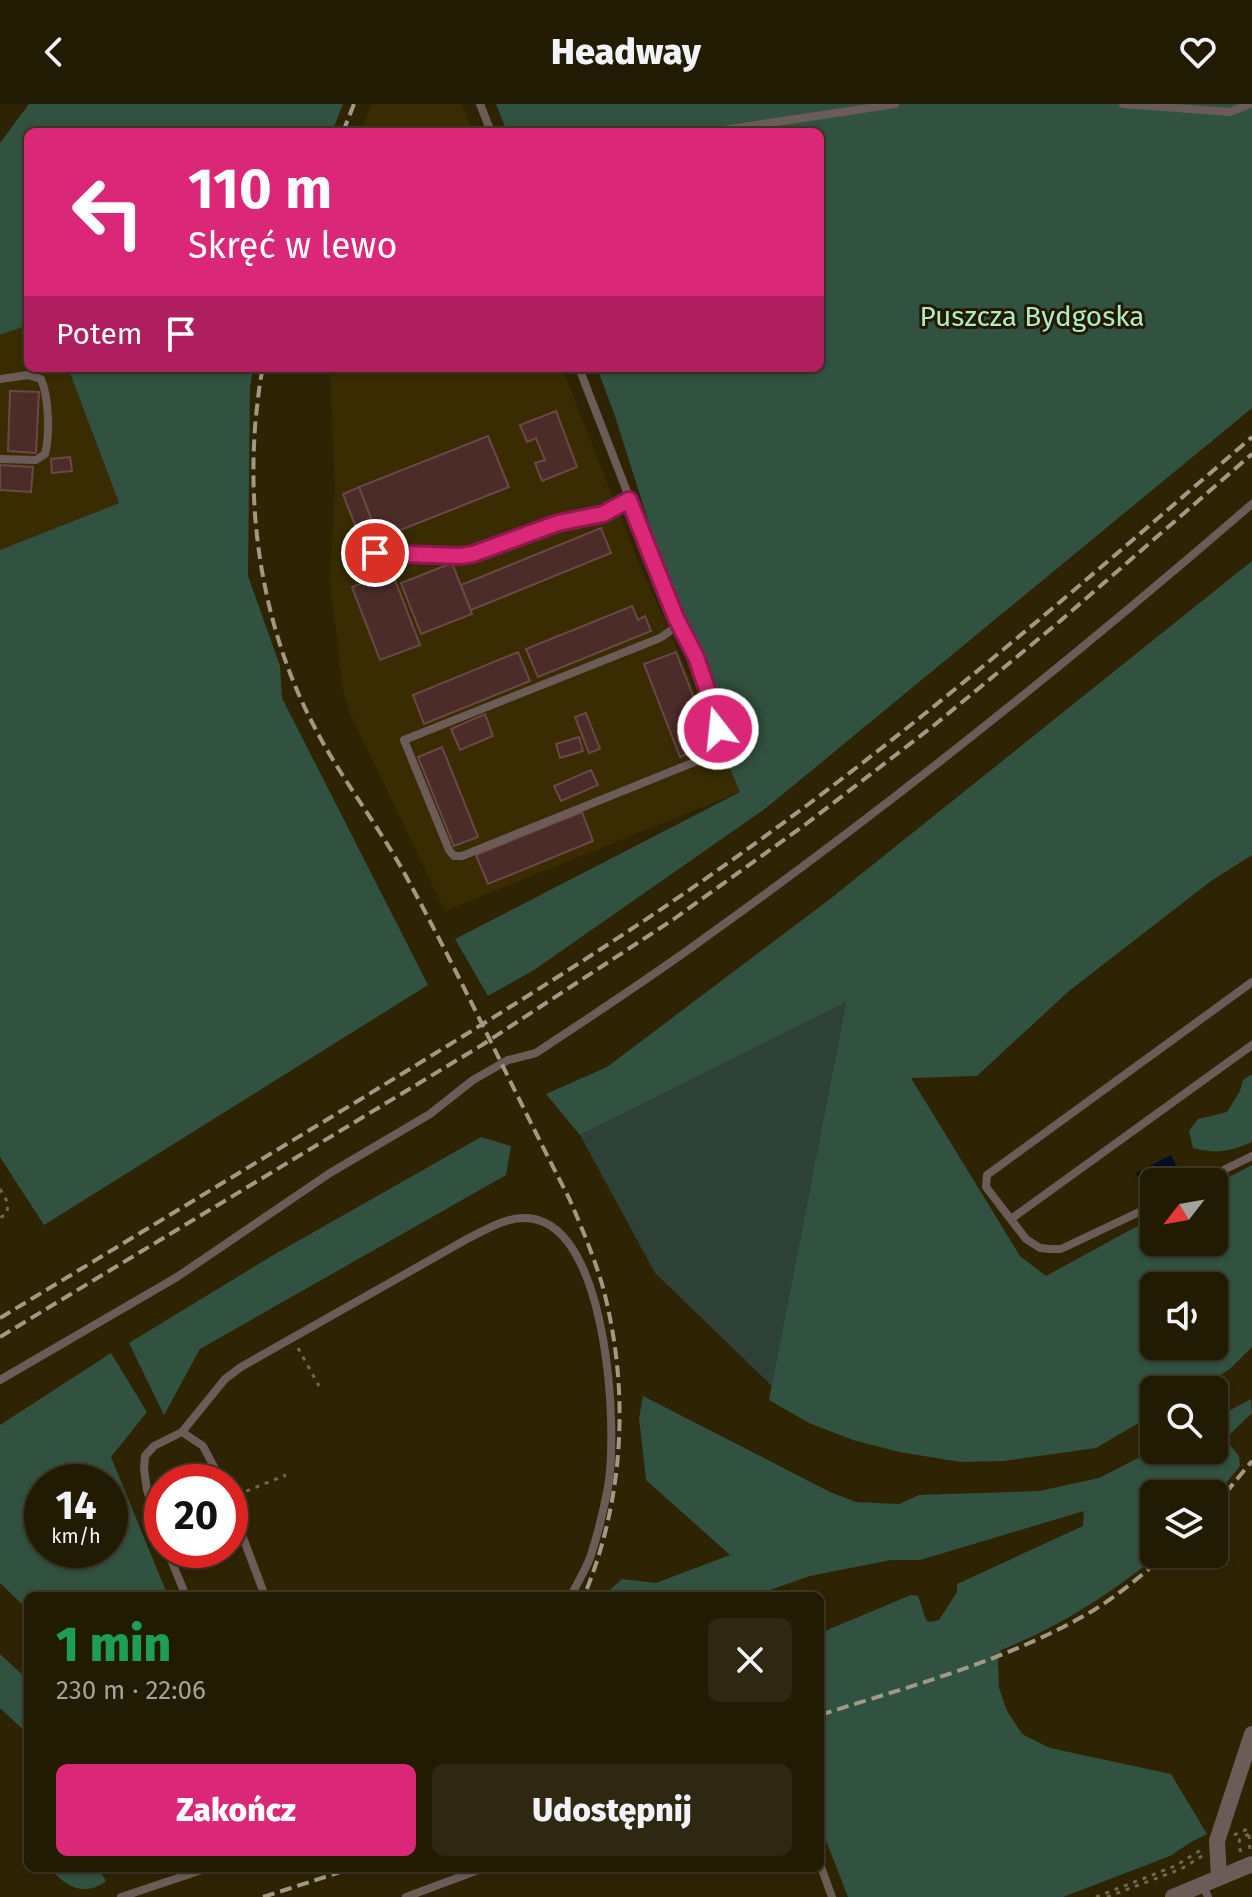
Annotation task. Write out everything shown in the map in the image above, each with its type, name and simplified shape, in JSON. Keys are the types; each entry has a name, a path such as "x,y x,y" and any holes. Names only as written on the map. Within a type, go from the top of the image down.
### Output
{"street":[{"path":"1219,1878 1217,1846 1252,1734"},
{"path":"1173,1897 1205,1891 1219,1878 1250,1863"}],"lane":[{"path":"480,104 489,128"},
{"path":"736,128 895,104"},
{"path":"1123,104 1230,112 1250,104"},
{"path":"581,372 676,618 696,657 714,710 718,729 716,744 697,761 462,856 454,856 404,740 660,638 673,629 676,618"},
{"path":"0,379 28,375 41,379 46,392 47,445 45,454 36,460 0,459"},
{"path":"375,553 473,554 558,523 603,514 629,500"},
{"path":"0,1380 177,1277 330,1173 430,1114 473,1080 508,1060 536,1053 705,939 979,730 1252,504"},
{"path":"1140,1212 1061,1249 1040,1248 1026,1239 986,1187 987,1175 1252,982"},
{"path":"1011,1219 1252,1045"},
{"path":"1228,1168 1252,1156"},
{"path":"144,1464 145,1456 154,1446 182,1432 225,1379 241,1367 501,1222 528,1218 543,1221 560,1233 574,1250 586,1276 603,1335 612,1410 608,1487 590,1558 573,1592"},
{"path":"182,1432 203,1446 212,1464"},
{"path":"248,1549 264,1592"},
{"path":"174,1568 184,1592"},
{"path":"121,1897 196,1872"},
{"path":"406,1897 473,1872"},
{"path":"823,1872 832,1897"}],"path":[{"path":"0,1189 8,1203 7,1213 0,1218"},
{"path":"292,1338 319,1386"},
{"path":"248,1492 286,1475"},
{"path":"1107,1897 1181,1869 1250,1830"},
{"path":"1096,1897 1175,1866 1197,1852 1240,1839 1250,1830"},
{"path":"1250,1830 1250,1863"},
{"path":"1240,1839 1239,1847 1250,1863"}],"shaded area":[{"path":"371,104 462,104 471,128 362,128"},
{"path":"24,326 24,372 70,372 119,503 0,550 0,335"},
{"path":"330,372 564,372 636,556 740,792 445,911 348,709 343,690 330,582 335,489"}],"green space":[{"path":"29,104 343,104 334,128 24,128 24,326 0,335 0,143"},
{"name":"Puszcza Bydgoska","path":"496,104 1252,104 1252,408 766,808 534,970 488,996 455,939 740,792 719,744 599,372 824,372 824,128 505,128"},
{"path":"70,372 252,372 248,576 280,666 282,698 428,985 44,1225 0,1157 0,550 119,503"},
{"path":"1252,561 1252,855 1211,881 1069,991 977,1076 911,1078 1020,1256 1046,1276 1140,1225 1140,1256 1228,1256 1228,1178 1252,1165 1252,1347 1230,1369 1218,1376 1140,1376 1140,1422 1096,1448 1003,1461 961,1462 899,1452 853,1440 809,1423 769,1400 846,1002 580,1135 546,1094 607,1067 830,899"},
{"path":"846,1001 772,1386 655,1273 580,1135"},
{"path":"1252,1074 1252,1142 1223,1151 1193,1148 1189,1131 1198,1119 1227,1112 1243,1080"},
{"path":"481,1137 511,1146 506,1175 200,1349 164,1415 129,1343 275,1254"},
{"path":"111,1353 147,1412 111,1457 114,1464 24,1464 24,1568 128,1568 128,1498 144,1537 144,1568 157,1568 166,1592 24,1592 24,1606 0,1583 0,1425"},
{"path":"643,1396 830,1492 856,1502 899,1504 919,1495 1039,1491 1099,1478 1140,1457 1140,1464 1228,1464 1228,1443 1239,1456 1240,1466 1228,1481 1140,1480 1141,1568 1084,1608 1001,1650 998,1661 999,1688 1007,1711 1022,1734 1050,1748 1171,1774 1207,1834 1170,1856 1063,1897 848,1897 824,1835 824,1631 911,1595 918,1596 926,1620 939,1620 957,1592 957,1584 1083,1526 1084,1511 920,1560 891,1560 810,1576 764,1592 607,1592 622,1579 656,1583 730,1555 646,1480 639,1418"},
{"path":"1251,1399 1252,1413 1228,1436 1228,1411"},
{"path":"0,1654 24,1676 24,1730 0,1708"},
{"path":"54,1872 100,1872 106,1881 84,1889 63,1881"}],"water":[{"path":"1171,1155 1178,1168 1146,1168"}],"building":[{"path":"10,391 39,392 36,453 8,451"},
{"path":"556,411 577,467 542,481 535,463 545,460 536,438 527,442 520,425"},
{"path":"488,436 509,487 383,537 380,530 376,532 359,487"},
{"path":"70,457 72,471 52,473 51,459"},
{"path":"0,465 33,467 31,492 0,490"},
{"path":"359,487 376,532 360,538 343,494"},
{"path":"601,528 611,553 471,610 461,585"},
{"path":"452,563 472,614 421,634 401,583"},
{"path":"392,572 420,645 380,660 352,587"},
{"path":"632,606 638,620 645,616 651,631 538,677 526,649"},
{"path":"518,652 530,681 424,724 413,695"},
{"path":"676,652 712,744 680,757 644,664"},
{"path":"586,713 600,749 589,753 575,717"},
{"path":"485,714 493,736 460,750 451,729"},
{"path":"579,737 583,751 560,758 556,744"},
{"path":"442,747 478,837 454,846 418,757"},
{"path":"591,770 598,785 561,801 554,786"},
{"path":"582,812 593,841 488,884 476,855"}],"railway":[{"path":"345,128 354,104"},
{"path":"262,372 254,456 257,537 263,576 283,654 315,728 396,859 449,957 569,1198 602,1284 617,1362 619,1442 608,1520 586,1592"},
{"path":"0,1318 499,1014 640,924 732,860 932,708 1252,437"},
{"path":"0,1337 482,1045 674,919 806,824 932,727 1059,622 1252,454"},
{"path":"1228,1490 1252,1461"},
{"path":"824,1714 960,1670 1029,1643 1104,1604 1150,1568"},
{"path":"263,1897 341,1872"}],"route":[{"path":"375,553 473,554 558,523 603,514 629,500 676,618 696,657 718,729"}]}
